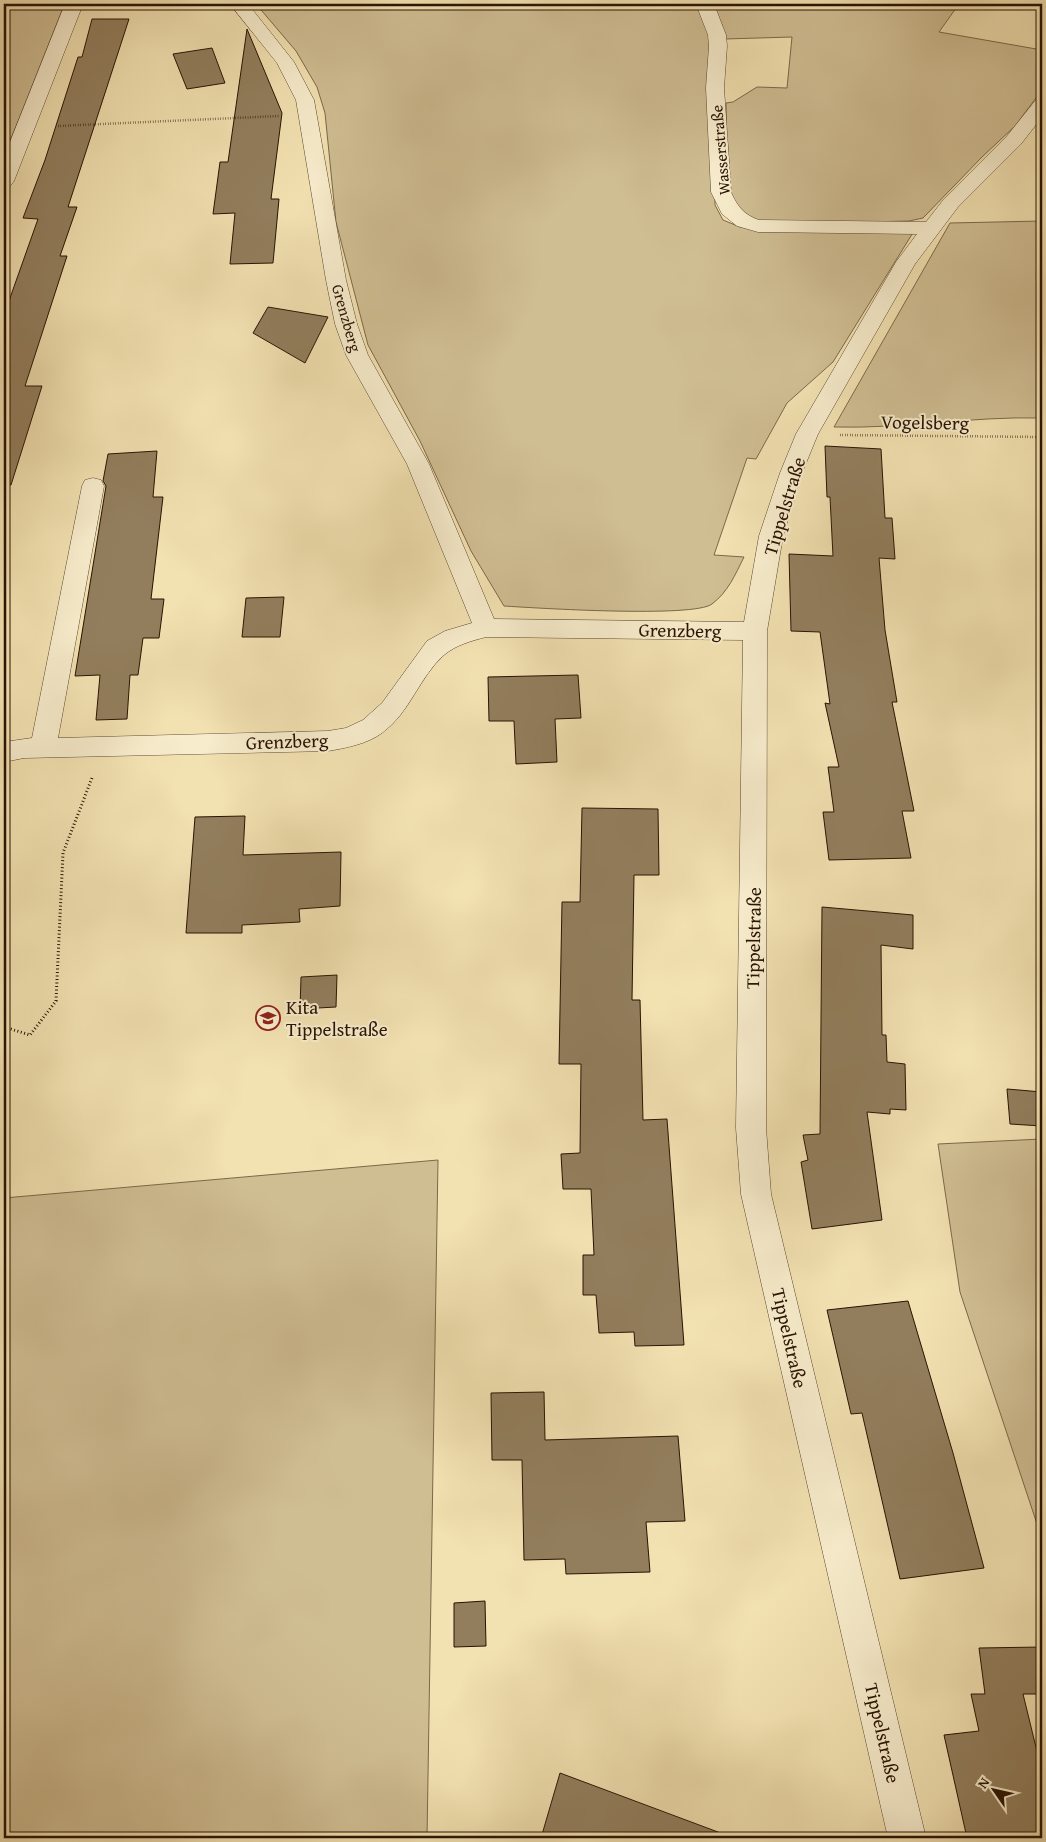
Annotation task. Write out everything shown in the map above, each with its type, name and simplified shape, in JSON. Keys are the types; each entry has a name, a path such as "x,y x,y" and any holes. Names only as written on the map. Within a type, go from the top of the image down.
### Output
{"street":[{"path":"4,181 74,4"},
{"name":"Grenzberg","path":"239,4 285,62 300,87 308,114 336,280 357,355 418,464 486,628"},
{"name":"Wasserstraße","path":"705,4 717,35 715,88 721,192 729,210 744,222 758,226 931,228"},
{"name":"Tippelstraße","path":"907,1838 756,1194 751,1128 755,631 771,536 791,473 807,434 906,262 931,228 974,178 1014,140 1042,105"},
{"path":"43,748 93,486"},
{"name":"Grenzberg","path":"4,752 24,748 97,748 328,741 352,738 373,728 386,716 436,648 465,633 486,628 755,631"}],"path":[{"path":"25,127 217,120 308,114"},
{"name":"Vogelsberg","path":"807,434 1042,437"},
{"path":"4,1027 30,1035 56,1001 63,853 92,781 97,748"}],"shaded area":[{"path":"4,4 66,4 4,156"},
{"path":"256,4 702,4 712,26 715,205 723,220 740,227 914,231 833,362 787,403 756,459 747,458 714,555 744,557 727,589 712,604 699,608 646,611 504,606 471,551 420,441 368,345 336,222 325,113 317,87 296,51"},
{"path":"712,4 959,4 939,32 1042,50 1042,90 1015,126 923,218 909,221 771,224 754,221 739,213 731,192 727,160 726,103 733,102 757,87 787,88 792,37 725,39 722,25"},
{"path":"1042,221 1042,418 834,427 950,223"},
{"path":"1042,1139 1042,1539 960,1292 938,1144"},
{"path":"438,1160 427,1838 4,1838 4,1198"}],"building":[{"path":"92,19 129,19 68,207 77,207 60,256 67,256 25,386 42,386 11,485 4,484 4,315 38,219 23,218 45,160 78,57 82,57"},
{"path":"247,29 282,113 271,199 279,199 273,263 230,264 235,213 213,214 220,162 228,162"},
{"path":"212,48 225,83 187,89 173,54"},
{"path":"268,307 328,317 305,363 253,333"},
{"path":"825,446 881,449 885,518 892,518 895,559 879,558 885,630 897,702 892,702 914,811 902,811 911,858 829,860 823,812 834,812 828,767 839,767 825,703 830,704 820,632 791,631 789,554 833,556 830,497 827,497"},
{"path":"157,451 153,497 163,497 151,599 164,599 159,638 143,638 138,675 130,675 127,719 96,720 100,675 75,676 106,486 103,481 108,454"},
{"path":"284,597 280,637 242,637 246,598"},
{"path":"578,675 581,718 555,719 557,762 516,764 514,721 489,721 488,677"},
{"path":"582,808 658,809 659,875 634,875 632,1000 640,1000 643,1120 667,1119 684,1345 635,1346 634,1332 599,1333 596,1295 583,1295 583,1255 594,1255 591,1189 563,1189 561,1154 580,1153 581,1064 559,1064 562,902 580,902"},
{"path":"245,816 243,855 341,852 340,906 299,909 300,922 242,925 242,933 186,933 195,817"},
{"path":"822,907 913,915 913,949 881,945 882,1035 886,1035 887,1062 905,1064 906,1110 890,1109 890,1114 867,1112 882,1220 812,1229 801,1162 808,1160 803,1135 820,1134"},
{"path":"337,975 336,1007 300,1009 301,977"},
{"path":"1007,1089 1042,1092 1042,1126 1010,1124"},
{"path":"908,1301 953,1453 984,1568 900,1579 862,1413 851,1414 827,1310"},
{"path":"544,1392 545,1440 678,1436 685,1521 646,1522 650,1572 566,1574 565,1559 524,1560 522,1460 492,1460 491,1393"},
{"path":"485,1601 486,1646 454,1647 454,1603"},
{"path":"1042,1647 1042,1694 1023,1694 1042,1772 1042,1838 967,1838 944,1735 979,1731 971,1694 985,1694 979,1648"},
{"path":"560,1773 726,1835 725,1838 541,1838"}],"place":[{"name":"Kita Tippelstraße","path":"268,1018"}]}
